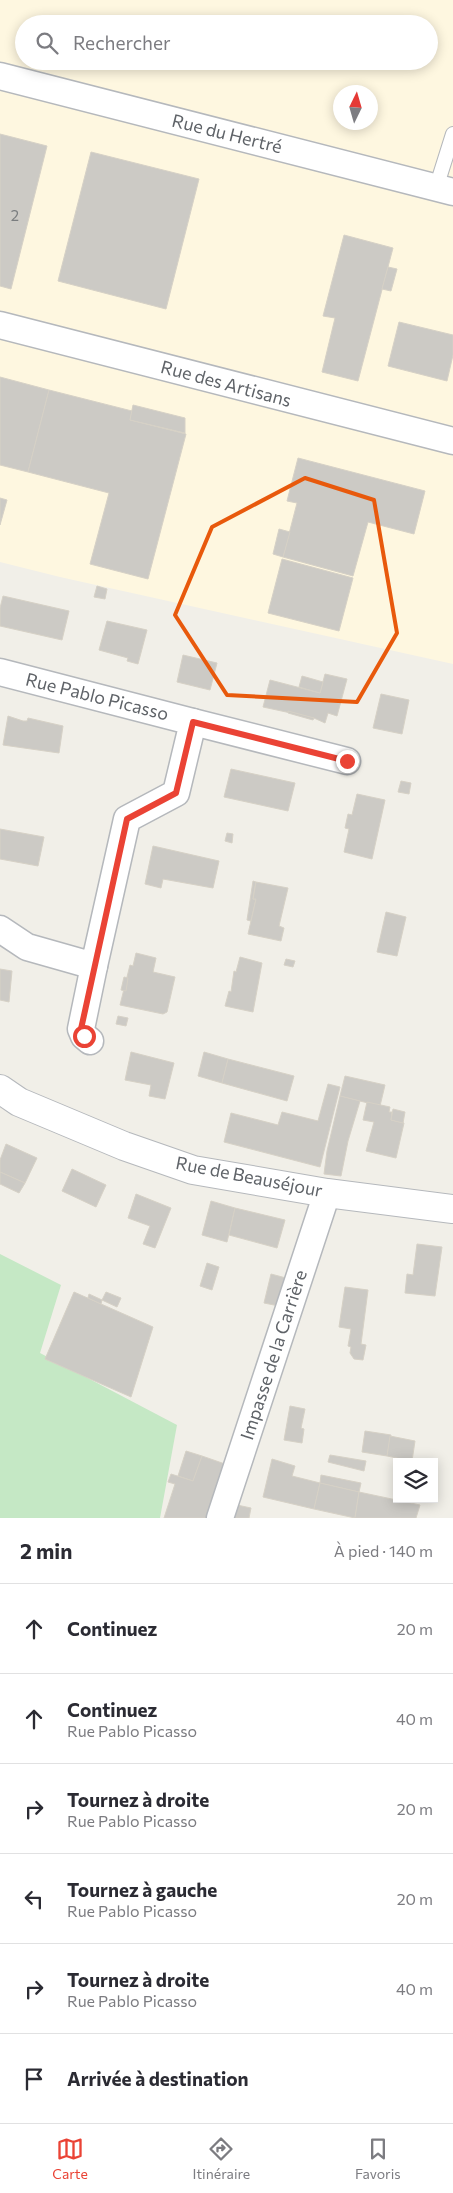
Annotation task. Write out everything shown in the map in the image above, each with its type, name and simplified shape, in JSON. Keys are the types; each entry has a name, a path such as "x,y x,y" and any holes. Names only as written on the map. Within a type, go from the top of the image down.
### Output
{"street":[{"name":"Rue du Hertré","path":"0,76 444,190"},
{"name":"Rue des Artisans","path":"0,325 453,441"},
{"name":"Rue Pablo Picasso","path":"0,672 347,761"},
{"name":"Rue Pablo Picasso","path":"90,1041 84,1036 81,1029 127,819 176,793 193,722"},
{"path":"0,930 27,947 94,966"},
{"name":"Rue de Beauséjour","path":"0,1089 19,1102 124,1146 193,1170 327,1193 453,1209"},
{"name":"Impasse de la Carrière","path":"220,1518 327,1193"}],"lane":[{"path":"444,190 453,134"}],"highlighted area":[{"path":"305,478 374,500 397,633 357,702 227,695 175,615 212,527"}],"shaded area":[{"path":"0,0 453,0 453,664 0,562"}],"green space":[{"path":"0,1254 61,1285 40,1353 177,1425 160,1518 0,1518"}],"building":[{"path":"0,134 47,146 11,289 0,286"},
{"path":"91,152 199,179 166,309 58,281"},
{"path":"344,235 393,248 358,381 322,372 335,318 323,316"},
{"path":"388,267 397,269 391,291 382,289"},
{"path":"399,322 453,335 453,355 447,381 388,366"},
{"path":"0,377 49,390 28,472 0,465"},
{"path":"49,390 132,411 130,420 186,434 148,579 90,564 109,493 28,472"},
{"path":"133,405 185,418 185,433 130,420"},
{"path":"298,458 425,491 414,534 368,522 353,576 283,557 297,503 287,501"},
{"path":"0,498 7,500 0,525"},
{"path":"279,529 290,532 283,557 273,554"},
{"path":"282,559 353,578 339,631 268,613"},
{"path":"97,586 107,589 105,599 94,597"},
{"path":"3,596 69,611 62,640 0,626 0,608"},
{"path":"107,621 147,630 138,664 127,661 128,658 99,650"},
{"path":"183,655 217,663 210,690 177,682"},
{"path":"325,674 347,679 337,716 328,713 325,723 314,718 263,707 270,680 320,693"},
{"path":"302,676 323,682 320,693 299,687"},
{"path":"381,694 409,700 402,734 373,728"},
{"path":"288,711 314,718 313,720 288,713"},
{"path":"8,716 23,721 27,721 28,718 63,726 59,753 3,745"},
{"path":"231,769 295,783 288,811 224,797"},
{"path":"401,781 411,783 409,794 398,792"},
{"path":"357,794 385,800 372,859 344,852 349,829 345,828 348,814 352,815"},
{"path":"0,829 44,837 38,866 0,859"},
{"path":"227,833 233,834 232,843 225,841"},
{"path":"153,846 219,861 213,888 163,879 161,888 145,884"},
{"path":"253,881 256,882 253,899 256,899 251,921 247,920"},
{"path":"256,882 288,888 279,926 284,928 281,941 248,934 256,899 253,899"},
{"path":"386,912 406,917 397,956 377,952"},
{"path":"136,953 156,958 153,972 175,977 167,1012 163,1014 120,1005 130,965 133,966"},
{"path":"240,957 262,963 253,1012 225,1006 229,991 231,992 234,971 236,972"},
{"path":"286,959 295,961 293,967 284,965"},
{"path":"0,969 12,971 9,1002 0,1000"},
{"path":"124,977 128,978 126,991 121,990"},
{"path":"118,1016 128,1018 126,1026 116,1024"},
{"path":"131,1052 174,1063 165,1099 149,1096 151,1085 125,1080"},
{"path":"204,1052 228,1059 222,1083 198,1076"},
{"path":"228,1059 294,1076 287,1101 222,1083"},
{"path":"345,1076 385,1085 380,1106 340,1096"},
{"path":"328,1084 340,1087 320,1167 224,1142 231,1113 278,1125 282,1112 318,1121"},
{"path":"340,1096 360,1101 348,1141 341,1176 324,1174 327,1151"},
{"path":"367,1102 390,1107 389,1112 392,1112 391,1120 404,1123 396,1158 366,1151 374,1122 363,1120"},
{"path":"393,1109 405,1112 403,1123 391,1120"},
{"path":"6,1144 37,1158 25,1183 0,1172 0,1160"},
{"path":"72,1169 106,1185 96,1207 62,1191"},
{"path":"0,1172 25,1183 19,1193 0,1184"},
{"path":"136,1194 171,1208 155,1248 143,1244 150,1226 128,1218"},
{"path":"211,1201 235,1208 227,1242 202,1235"},
{"path":"235,1208 285,1220 277,1248 229,1235"},
{"path":"417,1244 442,1247 435,1296 405,1293 407,1274 413,1275"},
{"path":"207,1263 219,1267 212,1290 200,1286"},
{"path":"271,1274 286,1278 279,1306 264,1303"},
{"path":"345,1287 368,1290 361,1344 366,1345 363,1360 354,1359 350,1353 351,1347 348,1346 351,1329 339,1327"},
{"path":"74,1292 153,1327 131,1397 45,1359"},
{"path":"106,1292 121,1298 117,1307 102,1300"},
{"path":"89,1294 102,1300 101,1304 88,1298"},
{"path":"290,1406 305,1409 301,1428 304,1429 302,1443 284,1440"},
{"path":"365,1431 391,1435 387,1456 362,1452"},
{"path":"390,1436 415,1441 412,1458 387,1456"},
{"path":"186,1451 202,1456 193,1481 178,1476"},
{"path":"330,1455 366,1461 364,1471 328,1462"},
{"path":"202,1456 225,1464 207,1518 164,1518 175,1484 168,1482 171,1474 193,1481"},
{"path":"272,1459 295,1466 292,1476 320,1483 314,1509 263,1497"},
{"path":"321,1475 361,1483 359,1492 320,1483"},
{"path":"320,1483 359,1492 355,1518 314,1509"},
{"path":"359,1492 393,1499 393,1503 420,1505 416,1518 355,1518"},
{"path":"237,1505 251,1508 249,1518 233,1518"}],"route":[{"path":"84,1036 81,1029 127,819 176,793 193,722 347,761"}]}
